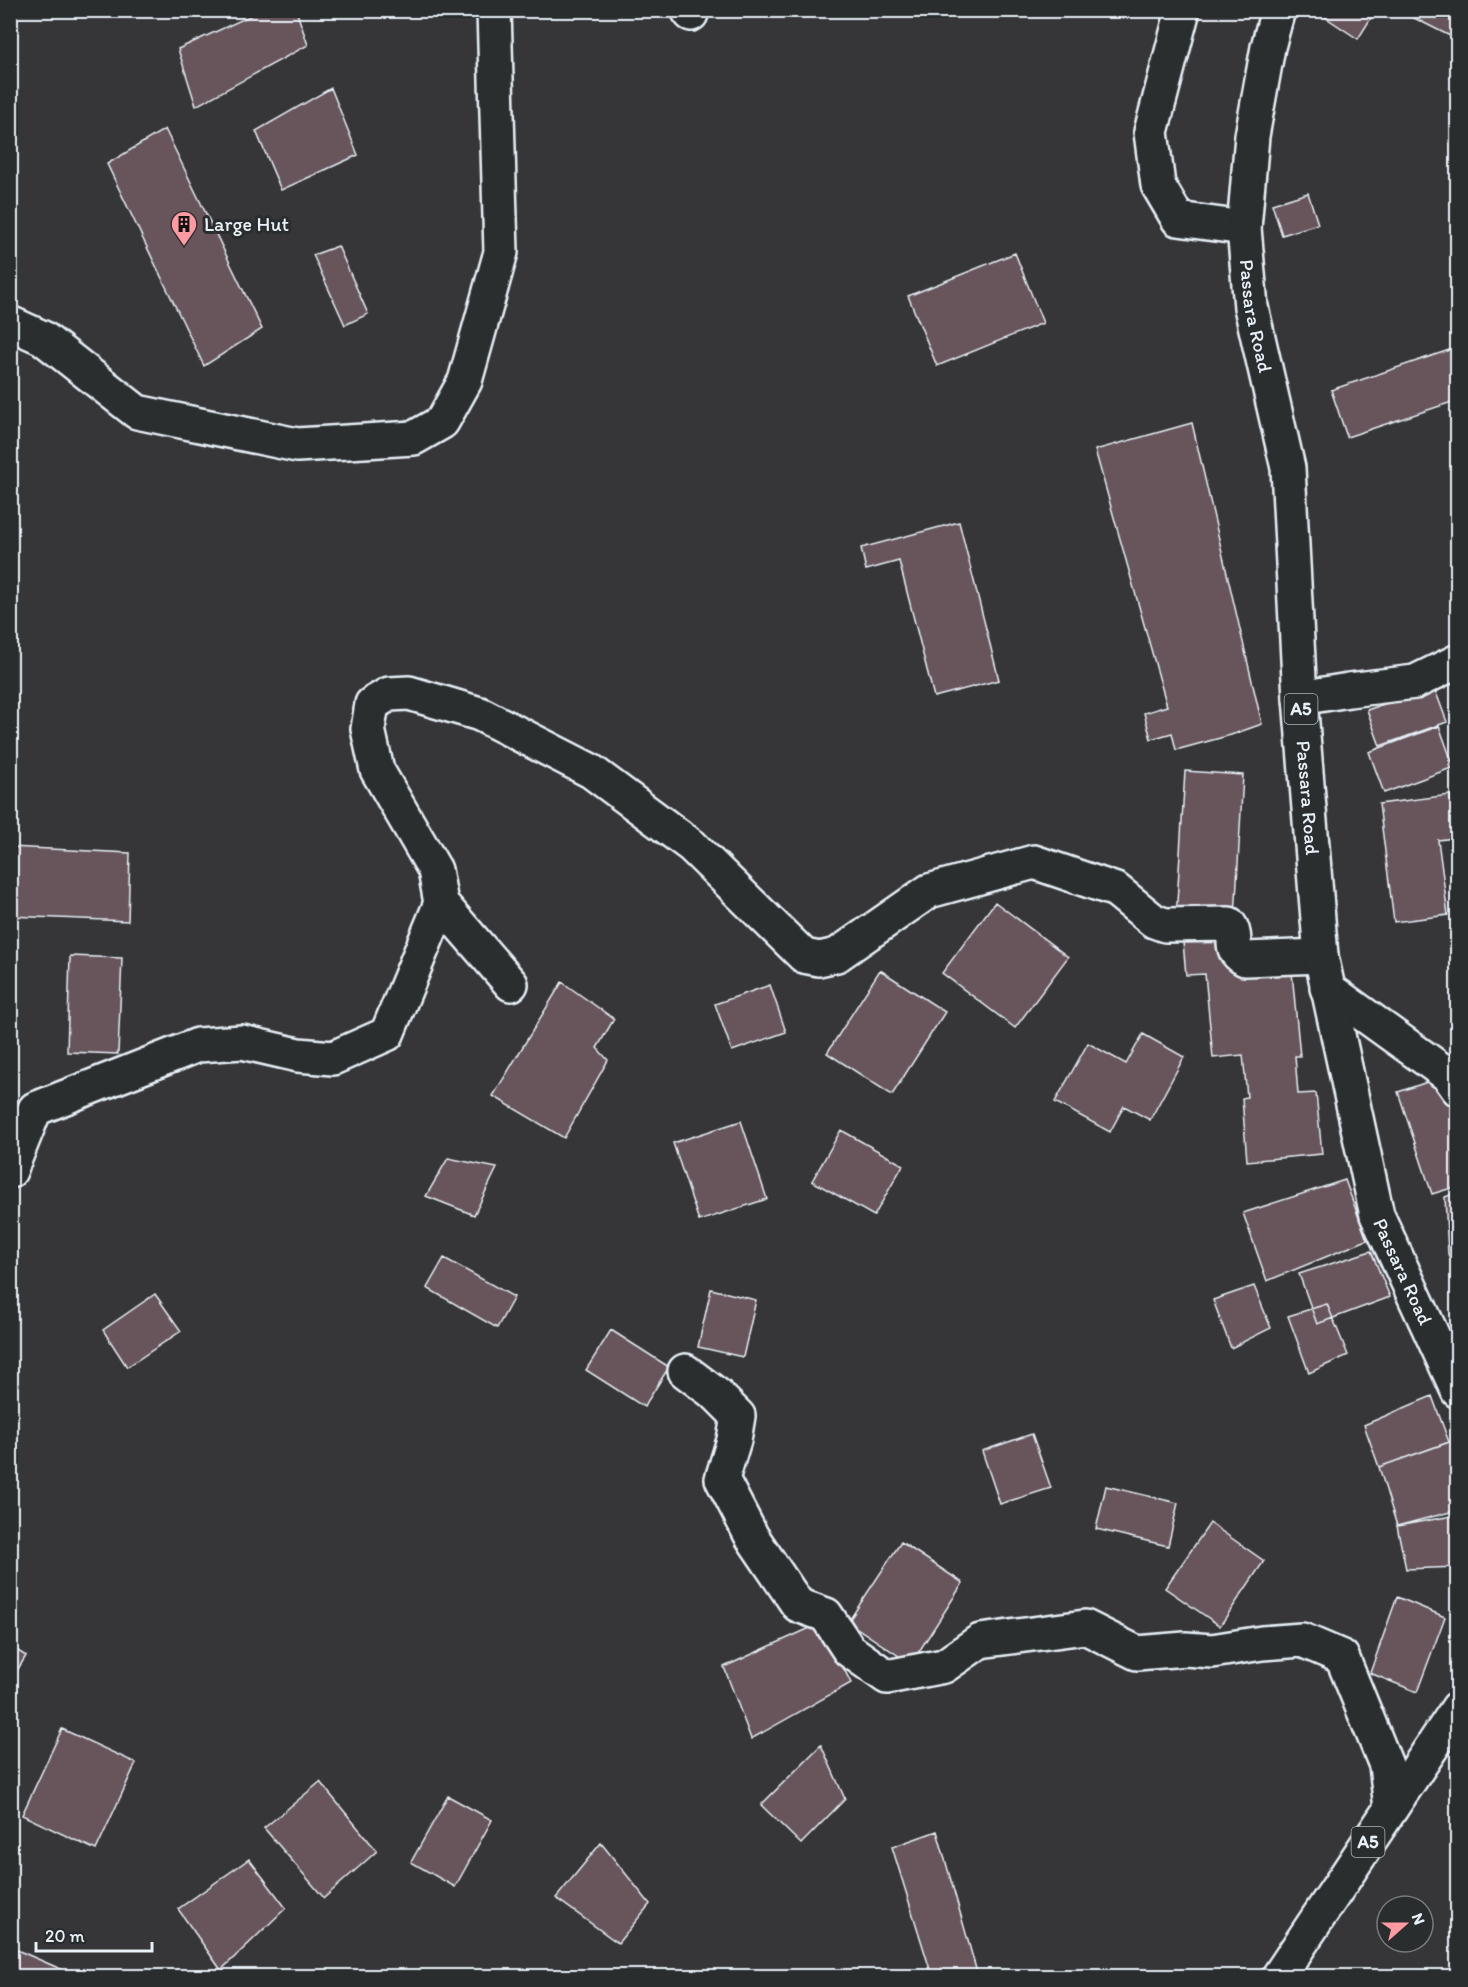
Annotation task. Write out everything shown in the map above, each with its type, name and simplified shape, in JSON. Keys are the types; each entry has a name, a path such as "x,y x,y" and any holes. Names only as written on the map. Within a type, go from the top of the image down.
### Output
{"main road":[{"path":"10,323 43,338 137,411 297,445 414,438 442,422 465,381 501,252 494,10"},
{"path":"1183,10 1151,132 1158,185 1178,219 1244,228"},
{"name":"Passara Road","path":"1278,10 1268,47 1251,136 1244,228 1251,307 1288,468 1300,698 1321,956 1377,1215 1458,1391"},
{"path":"1300,698 1415,682 1458,661"},
{"path":"511,984 441,903 435,870 377,770 368,729 369,721 372,704 389,694 409,693 480,714 591,771 692,846 804,956 819,959 837,955 929,891 1034,862 1116,890 1154,921 1165,925 1229,924 1234,930 1233,948 1236,954 1245,959 1321,956"},
{"path":"10,1171 23,1112 198,1045 242,1042 298,1054 333,1058 387,1034 441,903"},
{"path":"1327,988 1448,1075 1458,1089"},
{"path":"685,1371 717,1395 738,1416 734,1440 722,1479 758,1546 798,1605 826,1615 849,1650 887,1677 944,1666 980,1641 1085,1627 1137,1653 1185,1649 1212,1651 1262,1642 1302,1640 1342,1657 1386,1765 1390,1808"},
{"name":"A5","path":"1279,1977 1458,1708"}],"building":[{"path":"263,10 296,10 308,45 196,106 178,49"},
{"path":"1329,10 1376,10 1358,39 1325,17"},
{"path":"1398,10 1458,10 1458,40"},
{"path":"331,88 358,155 281,190 256,131"},
{"name":"Large Hut","path":"165,129 262,329 204,366 107,164"},
{"path":"1308,193 1318,224 1282,235 1272,204"},
{"path":"338,246 368,314 345,325 313,255"},
{"path":"1015,253 1043,323 937,366 908,296"},
{"path":"1458,347 1458,400 1347,437 1331,390"},
{"path":"1192,423 1262,724 1176,750 1172,733 1151,739 1144,713 1167,706 1095,450"},
{"path":"959,522 999,680 934,697 899,561 866,570 861,548"},
{"path":"1434,687 1447,722 1380,746 1367,710"},
{"path":"1439,726 1454,767 1384,793 1369,752"},
{"path":"1185,771 1243,775 1235,917 1176,919"},
{"path":"1450,795 1455,838 1438,840 1448,915 1394,922 1379,804"},
{"path":"10,847 130,853 128,921 10,916"},
{"path":"995,902 1068,957 1015,1028 942,973"},
{"path":"1224,928 1228,967 1291,962 1300,1056 1295,1056 1298,1094 1316,1093 1322,1154 1247,1161 1242,1098 1247,1097 1243,1055 1213,1058 1205,974 1186,975 1182,931"},
{"path":"70,956 122,958 118,1054 67,1052"},
{"path":"880,970 945,1012 892,1095 827,1053"},
{"path":"562,982 614,1019 597,1048 608,1060 564,1138 493,1096"},
{"path":"770,985 786,1032 732,1051 715,1004"},
{"path":"1143,1034 1184,1057 1150,1120 1124,1106 1110,1132 1055,1102 1088,1043 1126,1064"},
{"path":"1445,1076 1458,1112 1458,1186 1432,1194 1398,1092"},
{"path":"741,1121 767,1199 699,1221 673,1143"},
{"path":"841,1130 903,1165 874,1216 812,1181"},
{"path":"448,1158 497,1168 474,1215 426,1196"},
{"path":"1345,1180 1367,1240 1267,1281 1243,1213"},
{"path":"1458,1192 1458,1276 1448,1254 1445,1197"},
{"path":"1371,1251 1390,1297 1317,1324 1299,1274"},
{"path":"444,1258 514,1297 497,1328 427,1288"},
{"path":"1254,1286 1271,1328 1231,1348 1213,1300"},
{"path":"711,1289 756,1300 743,1357 698,1347"},
{"path":"155,1294 181,1331 127,1367 103,1330"},
{"path":"1327,1304 1348,1355 1309,1373 1288,1316"},
{"path":"611,1330 669,1367 644,1407 586,1370"},
{"path":"1432,1396 1449,1442 1379,1467 1364,1425"},
{"path":"1032,1434 1051,1488 1000,1504 982,1451"},
{"path":"1458,1439 1458,1510 1397,1526 1379,1467"},
{"path":"1106,1486 1178,1503 1168,1546 1096,1529"},
{"path":"1458,1515 1458,1567 1406,1569 1397,1526"},
{"path":"1210,1523 1264,1561 1220,1626 1165,1588"},
{"path":"901,1542 963,1583 911,1664 848,1622"},
{"path":"1397,1597 1445,1617 1417,1692 1370,1673"},
{"path":"821,1623 851,1683 751,1739 724,1667"},
{"path":"10,1646 26,1656 10,1682"},
{"path":"62,1729 136,1763 96,1850 22,1815"},
{"path":"821,1745 845,1799 801,1844 761,1805"},
{"path":"320,1782 377,1851 324,1898 264,1828"},
{"path":"448,1796 492,1820 455,1887 411,1862"},
{"path":"937,1831 978,1976 932,1976 892,1847"},
{"path":"601,1843 650,1904 618,1943 556,1898"},
{"path":"249,1859 286,1908 221,1970 178,1909"},
{"path":"10,1947 77,1976 10,1976"}],"place":[{"name":"Large Hut","path":"184,247"}]}
